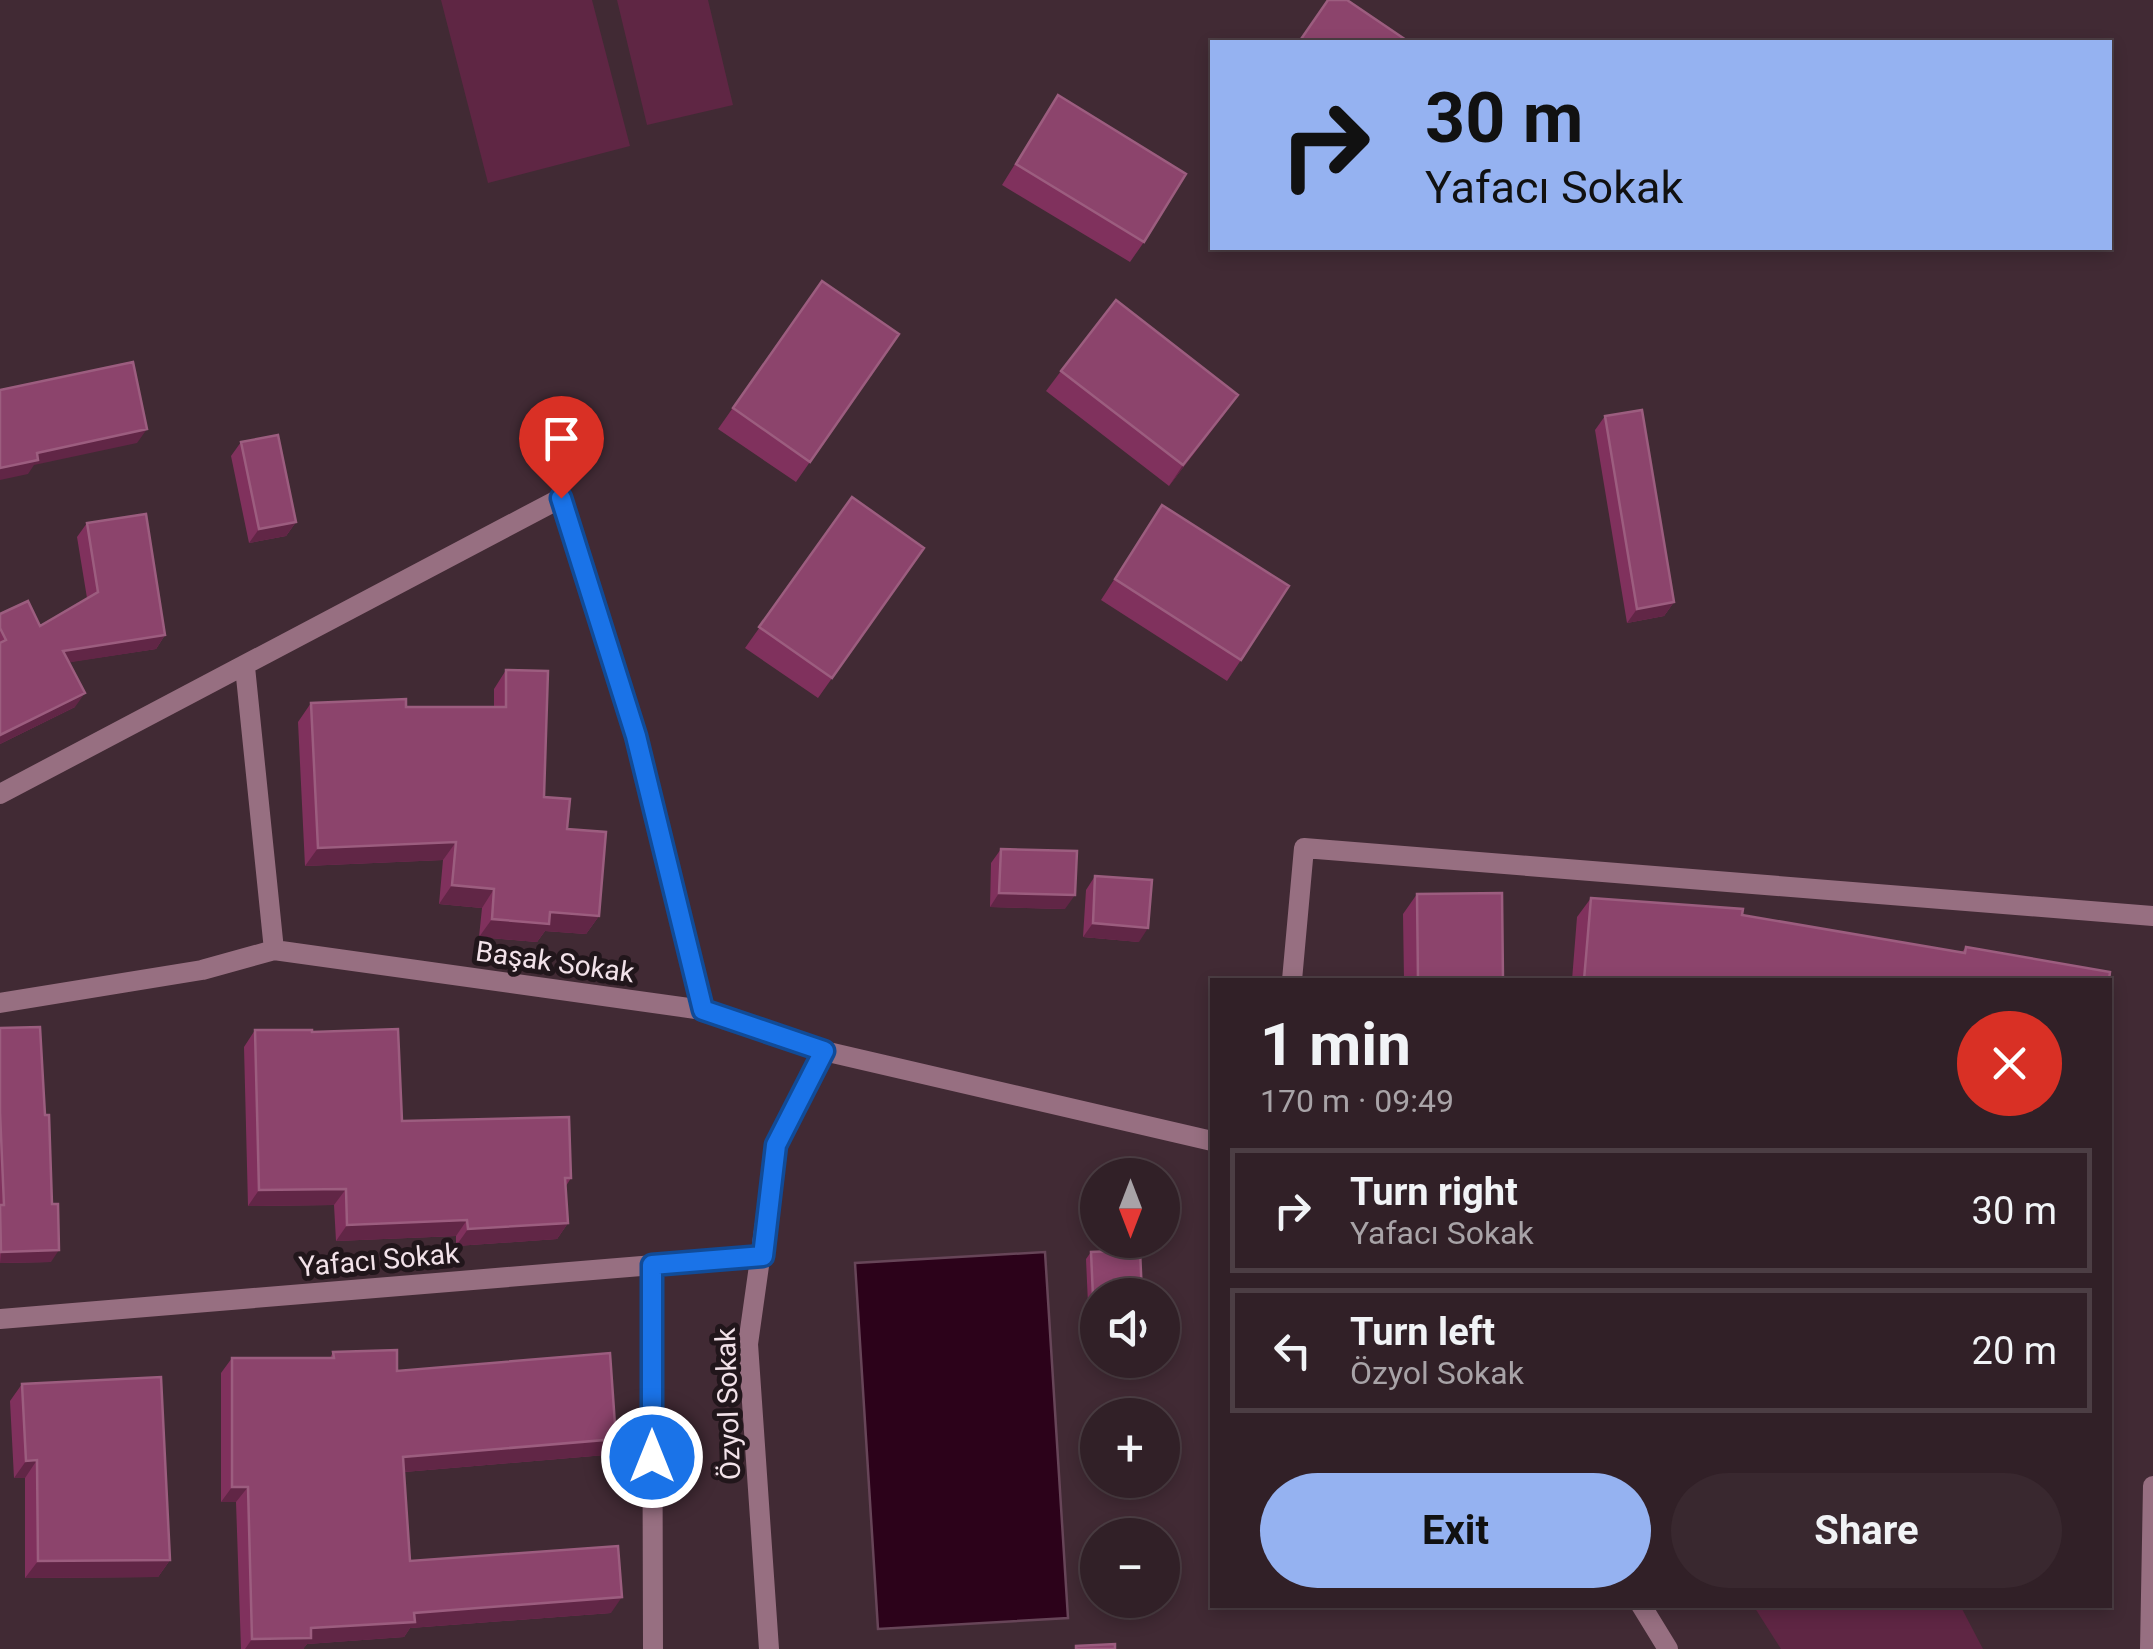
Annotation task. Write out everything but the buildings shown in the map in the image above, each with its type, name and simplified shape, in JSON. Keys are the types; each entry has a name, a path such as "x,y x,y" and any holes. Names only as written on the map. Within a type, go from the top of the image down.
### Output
{"street":[{"path":"0,794 561,498 636,736 703,1010"},
{"path":"245,667 274,950"},
{"path":"1292,978 1304,848 2153,916"},
{"name":"Başak Sokak","path":"0,1003 202,970 274,950 703,1010 824,1051 1210,1140"},
{"name":"Özyol Sokak","path":"769,1649 748,1344 776,1145 824,1051"},
{"name":"Yafacı Sokak","path":"0,1319 763,1256"},
{"path":"652,1265 653,1649"},
{"path":"2150,1649 2153,1486"},
{"path":"1643,1608 1668,1649"}],"shaded area":[{"path":"441,0 592,0 630,146 488,183"},
{"path":"617,0 708,0 733,105 647,125"},
{"path":"1045,1252 1068,1618 878,1629 855,1263"},
{"path":"1755,1608 1962,1608 1983,1649 1781,1649"}],"route":[{"path":"561,498 636,736 703,1010 824,1051 776,1145 763,1256 652,1265 652,1457"}]}
